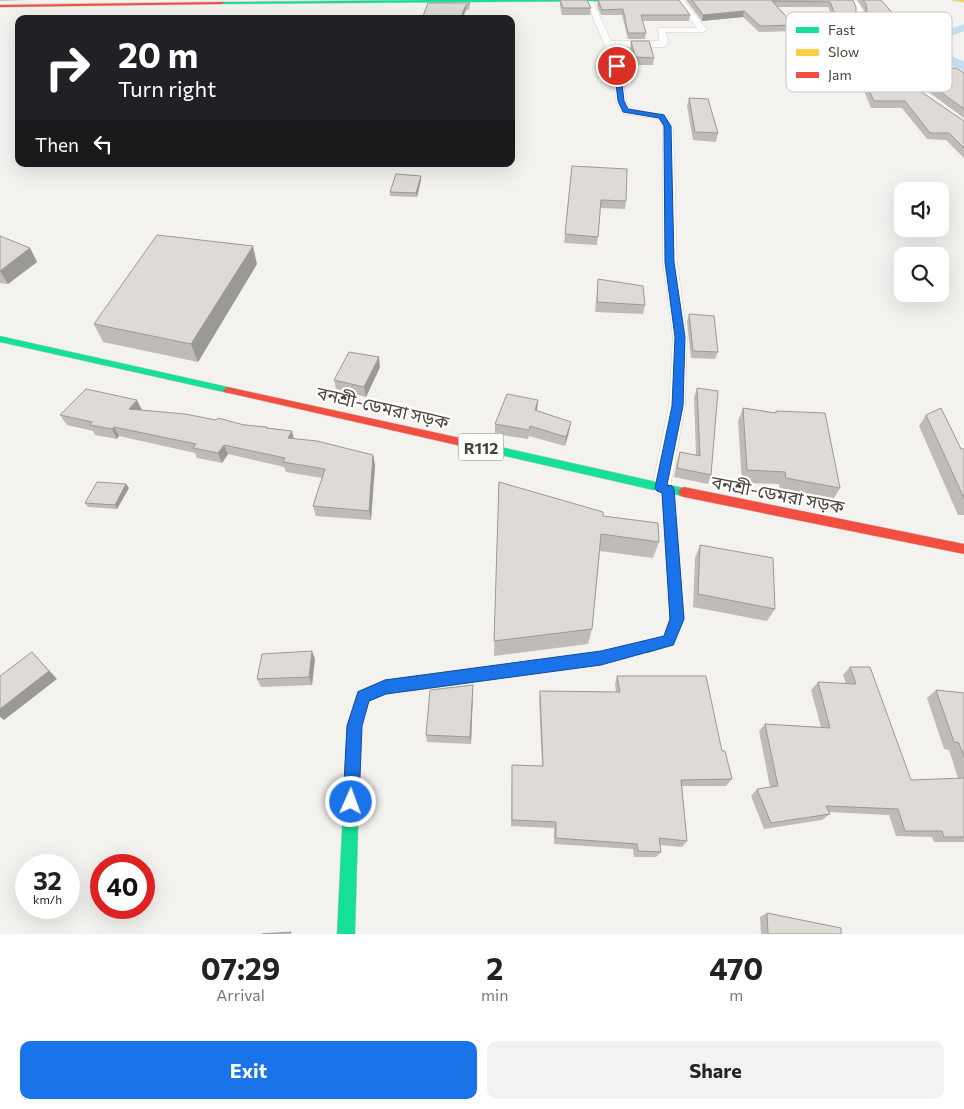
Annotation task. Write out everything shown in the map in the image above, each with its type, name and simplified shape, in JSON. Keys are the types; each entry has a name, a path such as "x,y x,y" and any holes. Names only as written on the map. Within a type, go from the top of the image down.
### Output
{"main road":[{"path":"0,6 233,1 389,3 615,0"},
{"path":"956,0 964,1"},
{"name":"বনশ্রী-ডেমরা সড়ক","path":"0,339 664,489 964,549"},
{"path":"346,934 354,726 363,696 385,687 601,658 668,641 677,619 664,489"}],"street":[{"path":"608,44 664,44 661,30 704,30 680,0"},
{"path":"851,0 856,3 860,12"},
{"path":"589,1 617,66 621,101 625,111 662,117 668,126 670,262 680,337 678,406 664,489"},
{"path":"917,92 926,100"}],"building":[{"path":"560,0 587,0 591,8 563,8"},
{"path":"598,0 679,0 690,15 641,15 646,33 628,33 623,9 602,10"},
{"path":"692,0 853,0 856,7 856,12 834,12 830,2 772,1 786,16 786,25 760,26 744,11 703,15"},
{"path":"863,0 881,0 892,12 867,12 866,4"},
{"path":"428,3 470,3 466,5 462,15 424,15"},
{"path":"631,41 649,41 654,58 635,57"},
{"path":"952,68 956,68 964,73 964,109 941,92 952,92"},
{"path":"870,92 922,92 964,121 964,148 949,133 930,133 905,101 874,101"},
{"path":"689,98 708,99 718,133 695,132"},
{"path":"572,166 627,169 626,201 601,200 598,237 565,234"},
{"path":"396,174 421,176 416,193 390,192"},
{"path":"157,235 253,246 191,344 94,324"},
{"path":"0,236 30,248 0,271"},
{"path":"598,279 643,286 645,305 597,302"},
{"path":"689,314 714,316 718,352 693,351"},
{"path":"349,352 379,357 364,387 334,380"},
{"path":"697,388 718,391 711,475 677,468 680,452 700,456"},
{"path":"86,389 137,400 129,409 185,414 216,420 218,418 244,425 292,431 288,438 317,441 373,455 369,511 313,506 325,469 283,462 285,458 224,445 218,453 193,448 196,444 114,427 112,429 90,425 92,422 60,415"},
{"path":"507,394 538,400 535,410 571,422 566,437 530,426 529,430 495,424"},
{"path":"743,408 776,413 776,411 825,413 840,488 786,478 785,472 747,470"},
{"path":"941,408 961,449 964,449 964,498 926,415"},
{"path":"97,482 126,484 115,505 85,503"},
{"path":"499,482 603,512 603,516 658,523 659,542 601,534 592,629 494,641"},
{"path":"700,545 773,558 775,609 698,594"},
{"path":"312,651 309,677 257,679 262,654"},
{"path":"32,652 49,671 0,709 0,676"},
{"path":"850,667 870,667 911,780 964,778 964,837 944,837 942,831 905,831 898,809 826,806 830,814 771,823 757,789 778,786 765,724 830,728 818,682 856,684"},
{"path":"617,676 706,676 722,751 725,751 732,779 681,780 687,841 659,838 661,852 638,851 637,844 556,838 556,822 512,820 512,765 543,766 540,691 620,692"},
{"path":"473,685 470,737 426,735 430,690"},
{"path":"936,690 964,693 964,757 959,743 954,742"},
{"path":"767,913 841,928 841,934 768,934"},
{"path":"291,932 290,934 262,934"}],"waterway":[{"path":"952,32 964,27"},
{"path":"952,61 964,67"}],"traffic: fast":[{"path":"222,3 615,0"},
{"path":"0,339 228,390"},
{"path":"474,445 684,492"},
{"path":"647,647 669,641 677,619 668,489"},
{"path":"346,934 354,726 363,696 385,687 410,684"}],"traffic: slow":[{"path":"955,0 964,1"},
{"path":"410,684 601,658 647,647"}],"traffic: jam":[{"path":"0,6 222,3"},
{"path":"228,390 474,445"},
{"path":"684,492 964,549"}],"route":[{"path":"351,802 354,726 363,696 385,687 601,658 668,641 677,619 668,489 661,488 678,406 680,337 670,262 668,126 662,117 625,111 621,101 617,66"}]}
